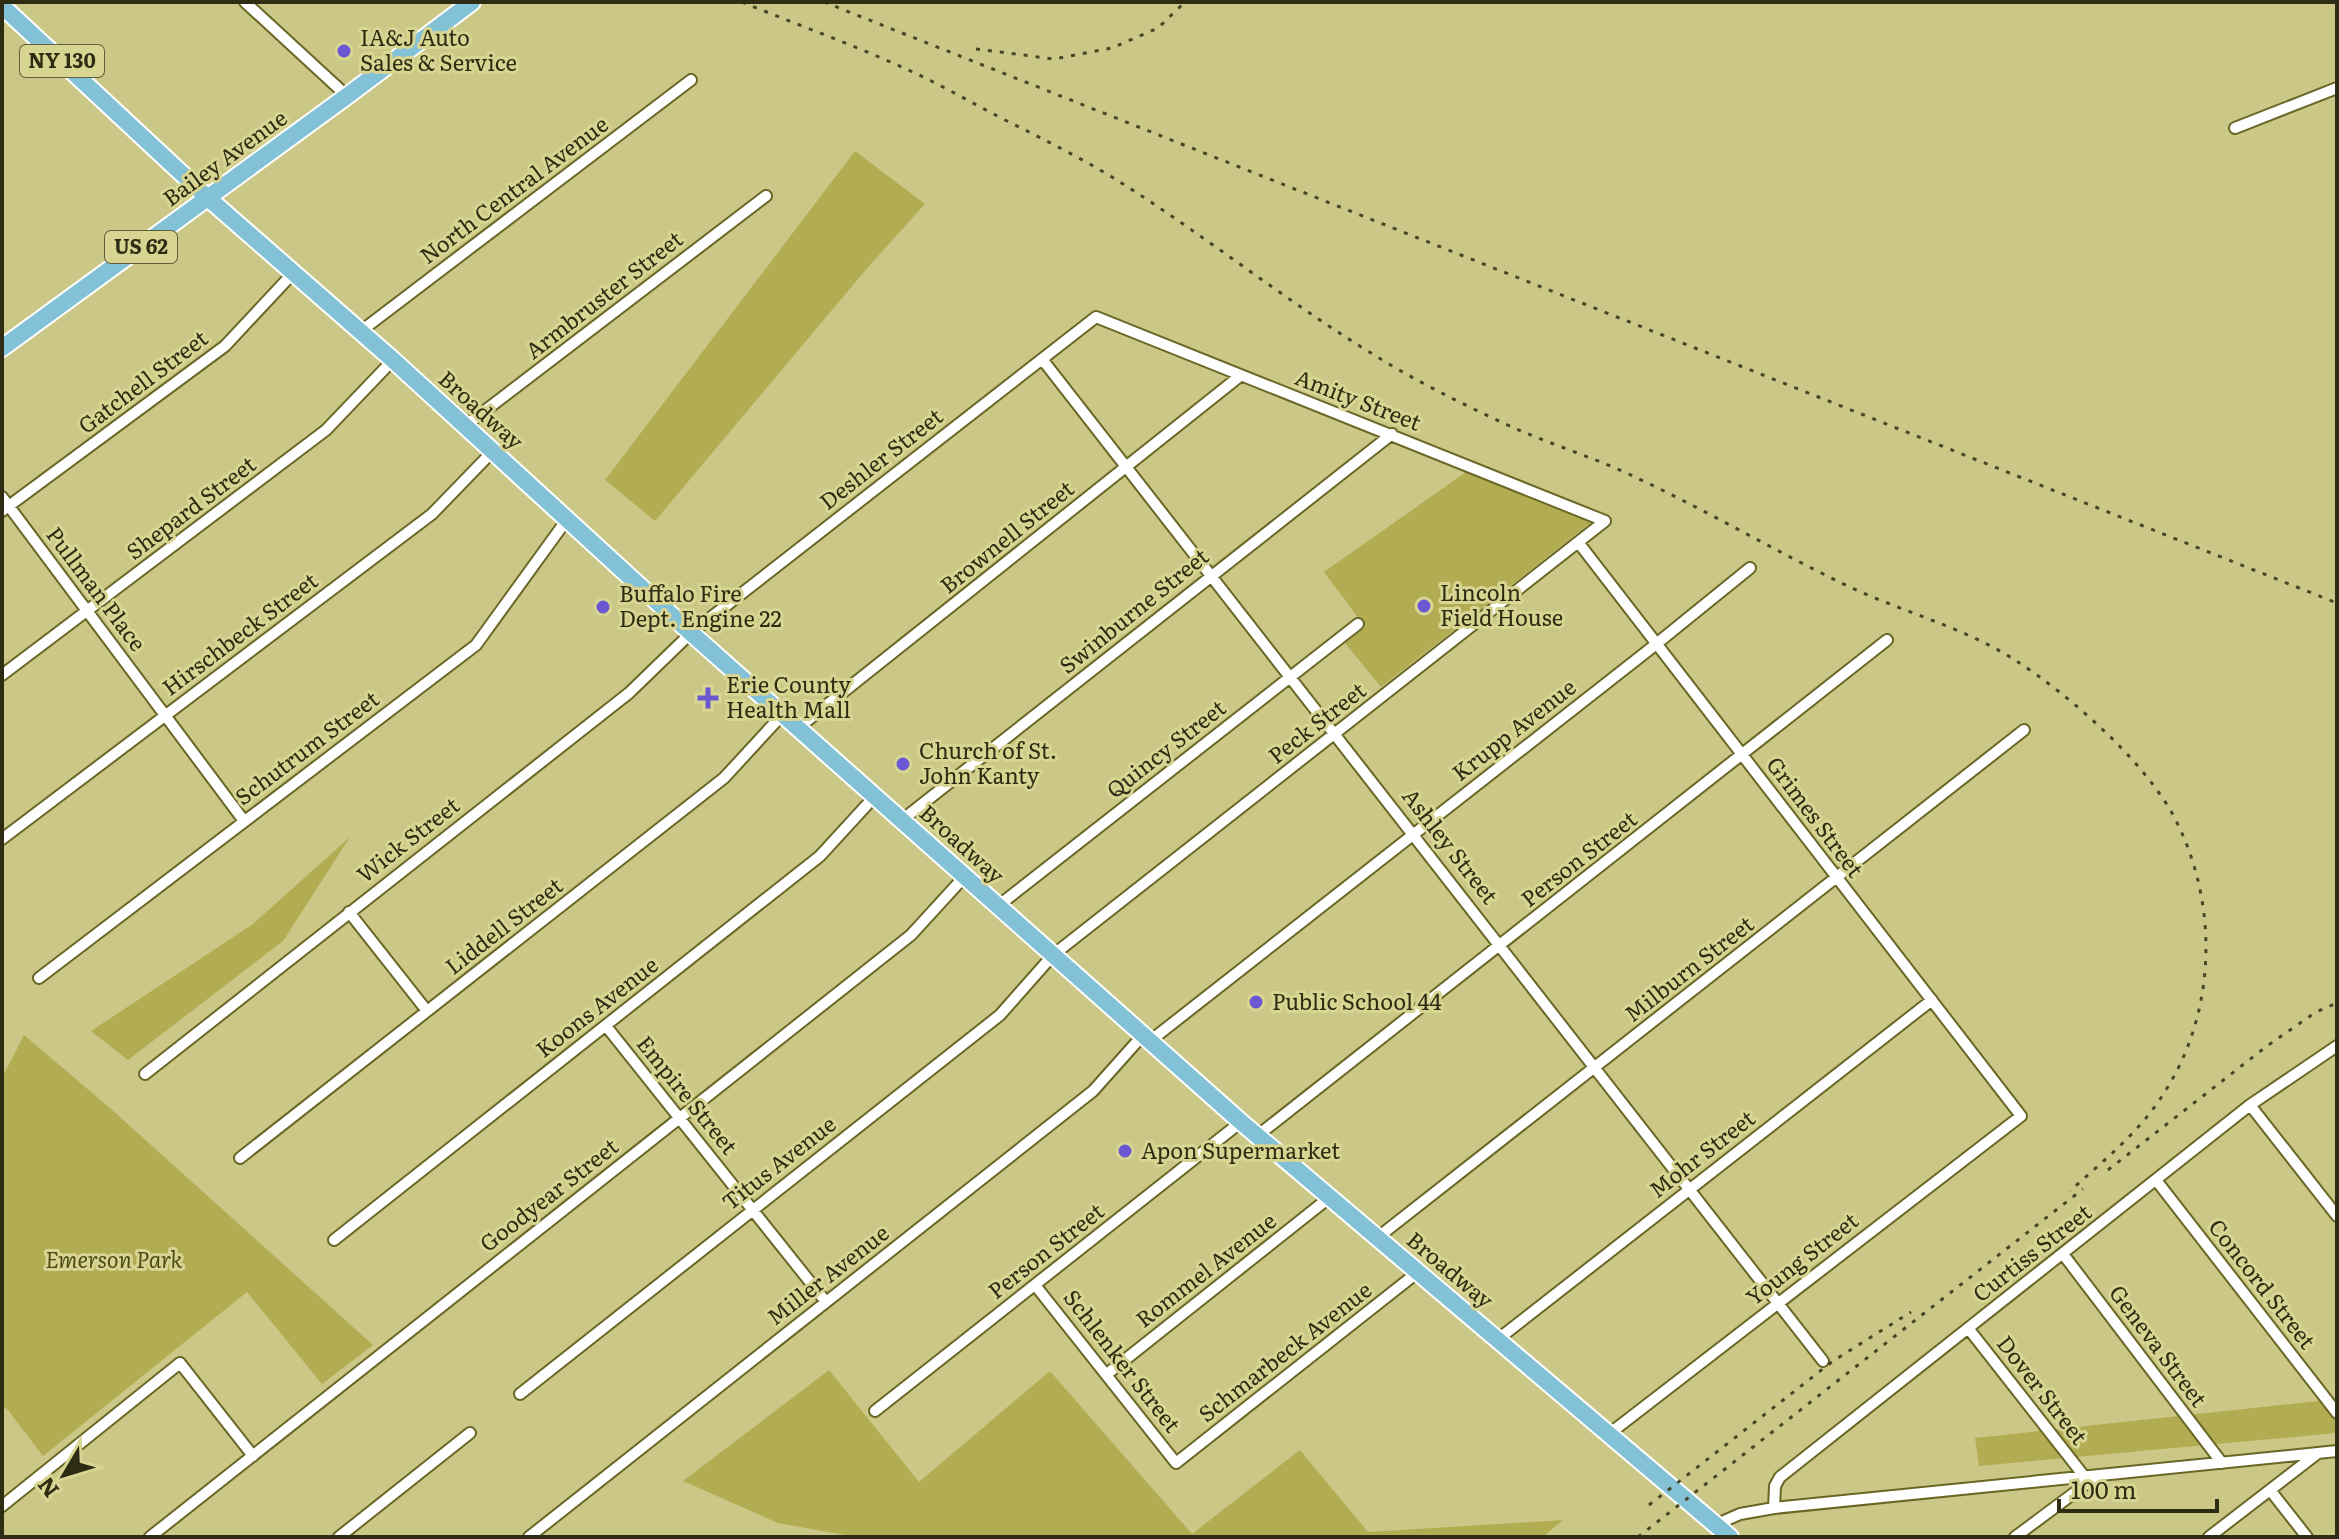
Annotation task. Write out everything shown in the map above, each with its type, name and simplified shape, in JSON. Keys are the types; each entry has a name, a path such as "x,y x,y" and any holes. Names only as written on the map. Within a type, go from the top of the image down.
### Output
{"main road":[{"name":"Bailey Avenue","path":"2,348 472,2"},
{"name":"Broadway","path":"2,6 208,198 295,271 691,633 1146,1038 1730,1537"}],"street":[{"path":"245,2 347,96"},
{"name":"North Central Avenue","path":"361,331 691,80"},
{"path":"2235,128 2337,88"},
{"name":"Armbruster Street","path":"465,426 766,196"},
{"name":"Gatchell Street","path":"4,504 225,346 295,271"},
{"name":"Deshler Street","path":"691,633 1096,317"},
{"name":"Amity Street","path":"1096,317 1605,521"},
{"name":"Ashley Street","path":"1042,359 1823,1361"},
{"name":"Shepard Street","path":"2,675 326,430 393,360"},
{"name":"Brownell Street","path":"798,728 1240,376"},
{"name":"Swinburne Street","path":"902,820 1392,434"},
{"name":"Hirschbeck Street","path":"2,839 432,514 493,451"},
{"name":"Pullman Place","path":"4,504 244,821"},
{"name":"Schutrum Street","path":"39,978 476,645 568,518"},
{"name":"Peck Street","path":"1053,955 1605,521"},
{"name":"Grimes Street","path":"1578,542 2021,1116"},
{"name":"Krupp Avenue","path":"1146,1038 1414,833 1750,568"},
{"name":"Quincy Street","path":"998,906 1358,624"},
{"name":"Wick Street","path":"145,1074 629,693 691,633"},
{"name":"Person Street","path":"1257,1136 1887,640"},
{"name":"Liddell Street","path":"240,1158 724,778 782,715"},
{"name":"Milburn Street","path":"1377,1238 2024,730"},
{"name":"Koons Avenue","path":"334,1240 820,856 875,796"},
{"name":"Goodyear Street","path":"150,1537 911,935 965,876"},
{"path":"349,912 427,1011"},
{"name":"Titus Avenue","path":"520,1394 1000,1015 1053,955"},
{"name":"Mohr Street","path":"1497,1340 1932,1000"},
{"name":"Empire Street","path":"606,1026 826,1302"},
{"name":"Miller Avenue","path":"529,1537 1093,1091 1146,1038"},
{"name":"Curtiss Street","path":"1774,1508 1775,1486 1780,1477 2250,1105 2337,1046"},
{"path":"2250,1105 2337,1216"},
{"name":"Young Street","path":"1609,1434 2021,1116"},
{"name":"Person Street","path":"875,1411 1241,1122"},
{"name":"Concord Street","path":"2156,1180 2337,1413"},
{"name":"Rommel Avenue","path":"1107,1374 1330,1197"},
{"name":"Geneva Street","path":"2063,1254 2222,1463"},
{"name":"Schmarbeck Avenue","path":"1176,1463 1418,1272"},
{"name":"Schlenker Street","path":"1035,1285 1176,1463"},
{"name":"Dover Street","path":"1968,1328 2084,1476"},
{"path":"2,1506 180,1363 253,1456"},
{"path":"339,1537 470,1433"},
{"path":"1715,1525 1740,1514 1774,1508 2337,1451"},
{"path":"2209,1537 2319,1453"},
{"path":"2015,1537 2098,1475"},
{"path":"2270,1490 2307,1537"}],"green space":[{"path":"855,151 925,204 869,266 655,521 605,480"},
{"path":"1466,472 1593,521 1381,687 1345,643 1365,627 1324,572"},
{"path":"350,837 283,941 128,1060 91,1031 253,924"},
{"name":"Emerson Park","path":"24,1035 111,1109 373,1345 322,1384 247,1292 43,1456 7,1409 2,1407 2,1078"},
{"path":"829,1370 919,1482 1050,1371 1192,1534 1300,1450 1368,1532 1563,1520 1543,1537 856,1537 778,1523 683,1481"},
{"path":"2337,1399 2337,1433 1979,1466 1975,1438"}],"railway":[{"path":"742,2 930,80 1096,167 1334,330 1408,375 1521,431 1637,478 1852,588 1976,639 2015,660 2080,709 2142,770 2172,813 2198,881 2206,954 2203,991 2195,1026 2182,1061 2164,1093 2132,1133 2070,1191"},
{"path":"824,2 2337,603"},
{"path":"976,49 1054,59 1112,48 1158,28 1185,2"},
{"path":"2108,1170 2267,1046 2316,1012 2337,1003"},
{"path":"1638,1537 2083,1189"},
{"path":"1649,1505 1833,1361 1911,1312"}],"place":[{"name":"IA&J Auto Sales & Service","path":"344,51"},
{"name":"Lincoln Field House","path":"1424,606"},
{"name":"Buffalo Fire Dept. Engine 22","path":"603,607"},
{"name":"Erie County Health Mall","path":"708,698"},
{"name":"Church of St. John Kanty","path":"903,764"},
{"name":"Public School 44","path":"1256,1002"},
{"name":"Apon Supermarket","path":"1125,1151"}]}
